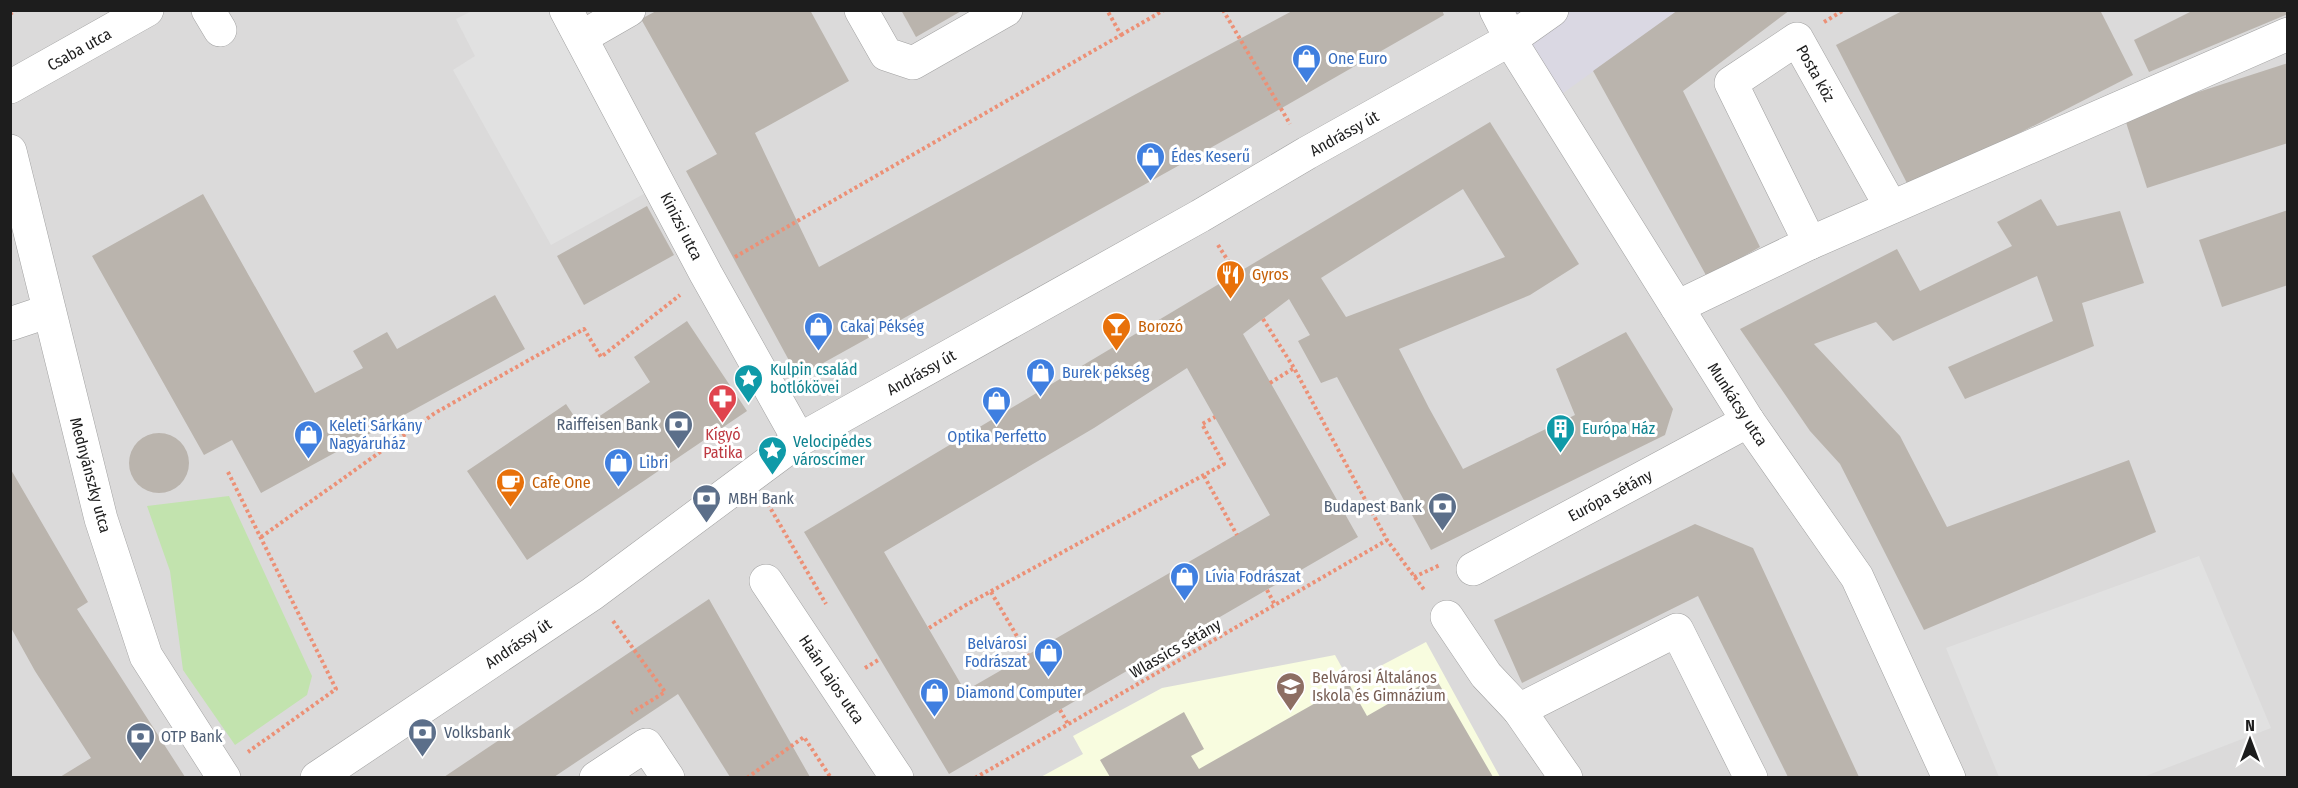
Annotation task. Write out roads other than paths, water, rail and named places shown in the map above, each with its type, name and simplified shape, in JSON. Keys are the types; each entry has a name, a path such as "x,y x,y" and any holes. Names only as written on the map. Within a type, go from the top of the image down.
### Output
{"street":[{"name":"Csaba utca","path":"10,87 147,10"},
{"path":"574,24 629,10"},
{"path":"861,10 886,54 913,63 1006,10"},
{"name":"Munkácsy utca","path":"1496,10 1510,39 1748,422 1857,577 1949,777"},
{"name":"Andrássy út","path":"317,777 592,594 799,440 1200,216 1510,39 1552,10"},
{"name":"Kinizsi utca","path":"574,24 706,273 799,440"},
{"path":"1677,307 1810,243 2288,34"},
{"name":"Posta köz","path":"1810,243 1731,83 1797,39 1891,207"},
{"name":"Mednyánszky utca","path":"10,151 101,519 146,656 222,774"},
{"path":"10,324 49,311"},
{"name":"Európa sétány","path":"1458,566 1748,422"},
{"name":"Haán Lajos utca","path":"766,581 897,777"},
{"path":"1447,617 1486,675 1519,710 1566,777"},
{"path":"1519,710 1677,630 1751,777"},
{"path":"596,777 646,745 668,777"}],"place":[{"name":"One Euro","path":"1307,84"},
{"name":"Édes Keserű","path":"1150,182"},
{"name":"Gyros","path":"1231,300"},
{"name":"Cakaj Pékség","path":"819,352"},
{"name":"Borozó","path":"1117,352"},
{"name":"Burek pékség","path":"1041,398"},
{"name":"Kulpin család botlókövei","path":"749,404"},
{"name":"Kígyó Patika","path":"723,424"},
{"name":"Optika Perfetto","path":"997,426"},
{"name":"Raiffeisen Bank","path":"679,450"},
{"name":"Európa Ház","path":"1561,454"},
{"name":"Keleti Sárkány Nagyáruház","path":"308,460"},
{"name":"Velocipédes városcímer","path":"772,476"},
{"name":"Libri","path":"618,488"},
{"name":"Cafe One","path":"511,508"},
{"name":"MBH Bank","path":"707,524"},
{"name":"Budapest Bank","path":"1443,532"},
{"name":"Lívia Fodrászat","path":"1184,602"},
{"name":"Belvárosi Fodrászat","path":"1048,678"},
{"name":"Belvárosi Általános Iskola és Gimnázium","path":"1291,712"},
{"name":"Diamond Computer","path":"935,718"},
{"name":"Volksbank","path":"423,758"},
{"name":"OTP Bank","path":"140,762"}]}
